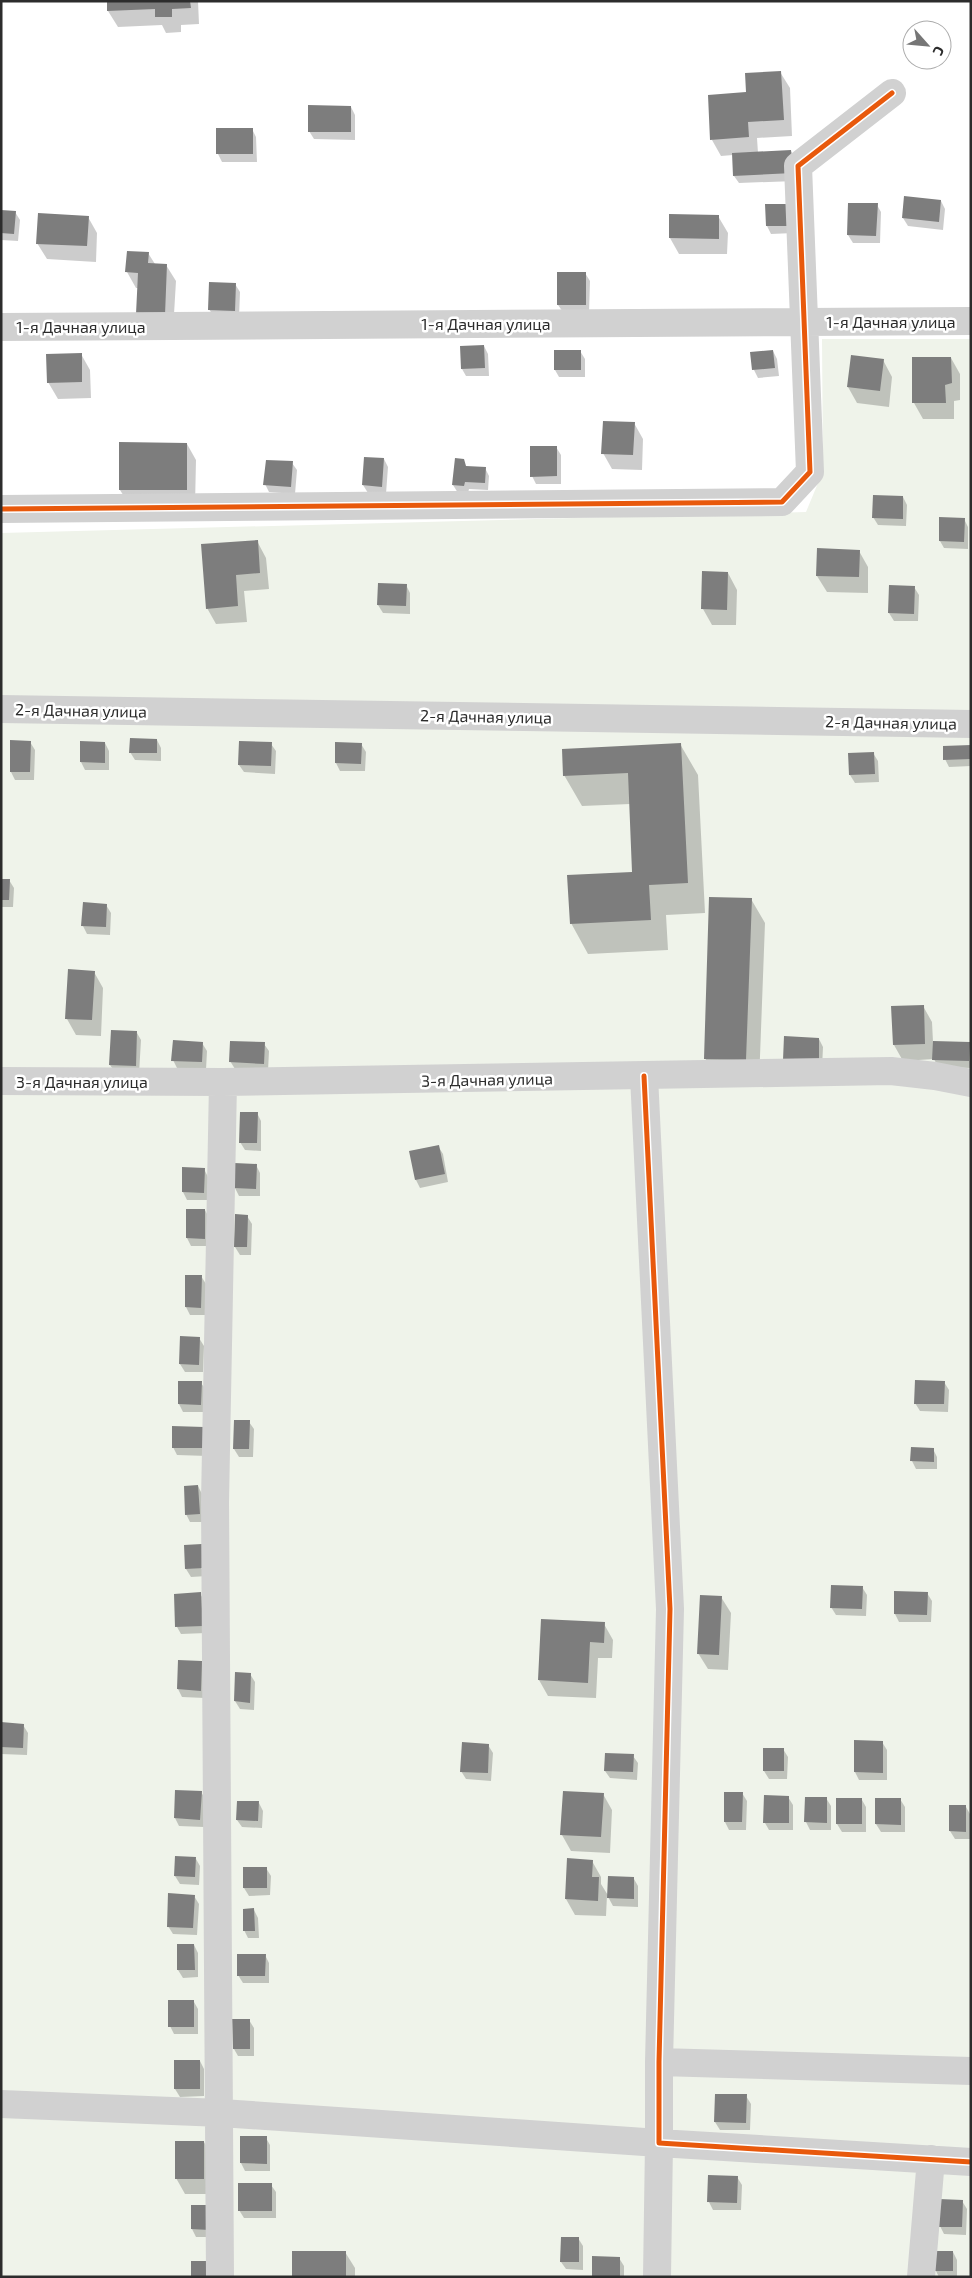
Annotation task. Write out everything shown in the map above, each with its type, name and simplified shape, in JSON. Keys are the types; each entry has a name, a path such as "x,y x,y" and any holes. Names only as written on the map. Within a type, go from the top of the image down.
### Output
{"street":[{"path":"1,509 782,502 810,472 798,166 892,93"},
{"name":"1-я Дачная улица","path":"1,327 971,321"},
{"name":"2-я Дачная улица","path":"1,709 971,724"},
{"name":"3-я Дачная улица","path":"1,1081 223,1082 892,1071 935,1076 971,1083"},
{"path":"644,1076 670,1609 659,2062 657,2277"},
{"path":"220,2277 221,2113 215,1502 223,1082"},
{"path":"659,2062 971,2071"},
{"path":"1,2104 221,2113 659,2144 971,2162"},
{"path":"921,2277 931,2159"}],"shaded area":[{"path":"822,339 971,339 971,2277 1,2277 1,533 806,512 823,471"}],"building":[{"path":"107,1 190,1 191,8 172,9 172,17 155,17 155,9 107,11"},
{"path":"781,71 784,120 748,122 749,137 710,140 708,95 746,92 745,73"},
{"path":"308,105 351,106 351,132 308,132"},
{"path":"216,128 253,128 253,154 216,154"},
{"path":"791,150 793,173 733,176 732,153"},
{"path":"904,196 941,200 939,222 902,218"},
{"path":"848,203 878,203 876,236 847,235"},
{"path":"765,204 789,204 790,226 766,226"},
{"path":"1,210 16,211 14,234 1,233"},
{"path":"38,213 89,216 87,246 36,244"},
{"path":"669,214 719,215 719,239 669,238"},
{"path":"127,251 149,252 148,263 167,264 165,315 136,314 138,273 125,272"},
{"path":"557,272 586,272 586,305 557,305"},
{"path":"209,282 236,283 235,311 208,310"},
{"path":"484,345 485,368 461,369 460,346"},
{"path":"554,350 581,350 581,370 554,370"},
{"path":"773,350 775,368 752,370 750,352"},
{"path":"82,353 82,382 47,383 46,354"},
{"path":"851,355 884,359 880,391 847,387"},
{"path":"912,357 951,357 952,383 945,385 946,403 912,403"},
{"path":"603,421 635,422 633,455 601,454"},
{"path":"119,442 187,443 187,490 119,490"},
{"path":"530,446 557,446 557,476 530,477"},
{"path":"364,457 384,458 382,487 362,485"},
{"path":"455,458 464,459 466,466 486,467 485,483 465,482 464,486 452,485"},
{"path":"266,460 293,461 291,487 263,485"},
{"path":"873,495 903,496 903,519 872,518"},
{"path":"939,517 965,518 964,542 939,541"},
{"path":"258,540 260,573 236,575 238,606 206,609 201,544"},
{"path":"817,548 860,550 859,577 816,576"},
{"path":"702,571 728,572 727,610 701,609"},
{"path":"378,583 407,584 406,606 377,605"},
{"path":"889,585 915,586 914,614 888,613"},
{"path":"130,738 157,739 157,753 129,753"},
{"path":"10,740 31,741 30,772 10,772"},
{"path":"80,741 105,742 105,763 80,762"},
{"path":"239,741 272,742 271,766 238,765"},
{"path":"335,742 362,743 361,764 335,763"},
{"path":"681,743 688,883 649,885 651,920 570,924 567,875 632,872 628,773 563,776 562,749"},
{"path":"971,745 971,759 943,760 943,746"},
{"path":"874,752 875,774 849,775 848,753"},
{"path":"1,879 10,879 9,900 1,900"},
{"path":"709,897 752,898 746,1060 704,1059"},
{"path":"83,902 107,904 106,927 81,926"},
{"path":"68,969 95,971 92,1020 65,1019"},
{"path":"924,1005 925,1044 893,1045 891,1006"},
{"path":"111,1030 137,1031 136,1066 109,1065"},
{"path":"784,1036 819,1038 819,1061 783,1060"},
{"path":"173,1040 203,1042 202,1062 171,1061"},
{"path":"230,1041 265,1042 264,1064 229,1062"},
{"path":"933,1041 970,1042 969,1061 932,1060"},
{"path":"240,1112 258,1112 257,1143 239,1143"},
{"path":"439,1145 445,1174 415,1180 409,1151"},
{"path":"234,1163 257,1164 256,1189 234,1188"},
{"path":"182,1167 205,1168 204,1193 182,1192"},
{"path":"186,1209 205,1209 205,1239 186,1238"},
{"path":"235,1214 248,1215 247,1247 234,1247"},
{"path":"185,1275 202,1275 201,1308 185,1307"},
{"path":"180,1336 200,1337 199,1365 179,1364"},
{"path":"915,1380 945,1381 944,1404 914,1404"},
{"path":"178,1381 202,1381 201,1405 178,1404"},
{"path":"234,1420 250,1420 249,1449 233,1449"},
{"path":"172,1426 204,1427 204,1448 172,1448"},
{"path":"911,1447 934,1448 934,1462 910,1461"},
{"path":"198,1485 200,1514 185,1515 184,1486"},
{"path":"202,1544 204,1568 185,1569 184,1545"},
{"path":"831,1585 863,1586 862,1609 830,1608"},
{"path":"894,1591 928,1592 927,1615 894,1614"},
{"path":"201,1592 203,1626 175,1627 174,1594"},
{"path":"700,1595 722,1596 719,1655 697,1654"},
{"path":"541,1619 605,1622 604,1643 590,1642 588,1683 538,1680"},
{"path":"178,1660 202,1661 201,1691 177,1689"},
{"path":"235,1672 251,1673 250,1703 234,1701"},
{"path":"1,1722 24,1724 23,1748 1,1747"},
{"path":"854,1740 883,1741 883,1773 854,1772"},
{"path":"462,1742 489,1744 488,1773 460,1772"},
{"path":"763,1748 784,1748 784,1771 763,1771"},
{"path":"605,1753 634,1754 633,1772 604,1771"},
{"path":"175,1790 202,1791 200,1820 174,1818"},
{"path":"563,1791 604,1793 601,1837 560,1835"},
{"path":"724,1792 743,1792 742,1822 724,1822"},
{"path":"764,1795 789,1796 789,1823 763,1823"},
{"path":"805,1797 827,1797 827,1823 804,1822"},
{"path":"836,1798 862,1798 862,1824 836,1824"},
{"path":"875,1798 901,1798 901,1825 875,1824"},
{"path":"237,1801 259,1801 258,1821 236,1820"},
{"path":"949,1805 966,1805 966,1832 949,1831"},
{"path":"175,1856 196,1857 195,1877 174,1876"},
{"path":"567,1858 593,1860 592,1877 599,1877 598,1901 565,1899"},
{"path":"243,1867 267,1867 267,1888 243,1888"},
{"path":"608,1876 634,1877 634,1899 607,1898"},
{"path":"168,1893 195,1895 193,1928 167,1927"},
{"path":"254,1908 255,1931 243,1931 243,1909"},
{"path":"177,1944 194,1944 195,1970 177,1970"},
{"path":"237,1954 266,1954 265,1976 237,1976"},
{"path":"168,2000 194,2000 194,2027 168,2027"},
{"path":"232,2019 250,2019 250,2049 233,2049"},
{"path":"174,2060 200,2060 200,2089 174,2089"},
{"path":"715,2094 747,2094 746,2123 714,2122"},
{"path":"240,2136 267,2136 267,2164 240,2163"},
{"path":"175,2141 204,2141 204,2179 175,2179"},
{"path":"708,2175 738,2176 737,2203 707,2202"},
{"path":"238,2183 272,2183 272,2211 238,2211"},
{"path":"939,2199 963,2200 962,2227 938,2227"},
{"path":"191,2205 210,2205 210,2230 191,2229"},
{"path":"561,2237 579,2237 579,2262 560,2262"},
{"path":"292,2251 346,2251 346,2277 292,2277"},
{"path":"935,2251 953,2251 953,2271 935,2271"},
{"path":"592,2256 620,2257 620,2277 592,2277"},
{"path":"191,2261 209,2261 209,2277 191,2277"}],"cycle path":[{"path":"1,509 782,502 810,472 798,166 892,93"},
{"path":"644,1076 670,1609 659,2062 659,2143 971,2162"}]}
